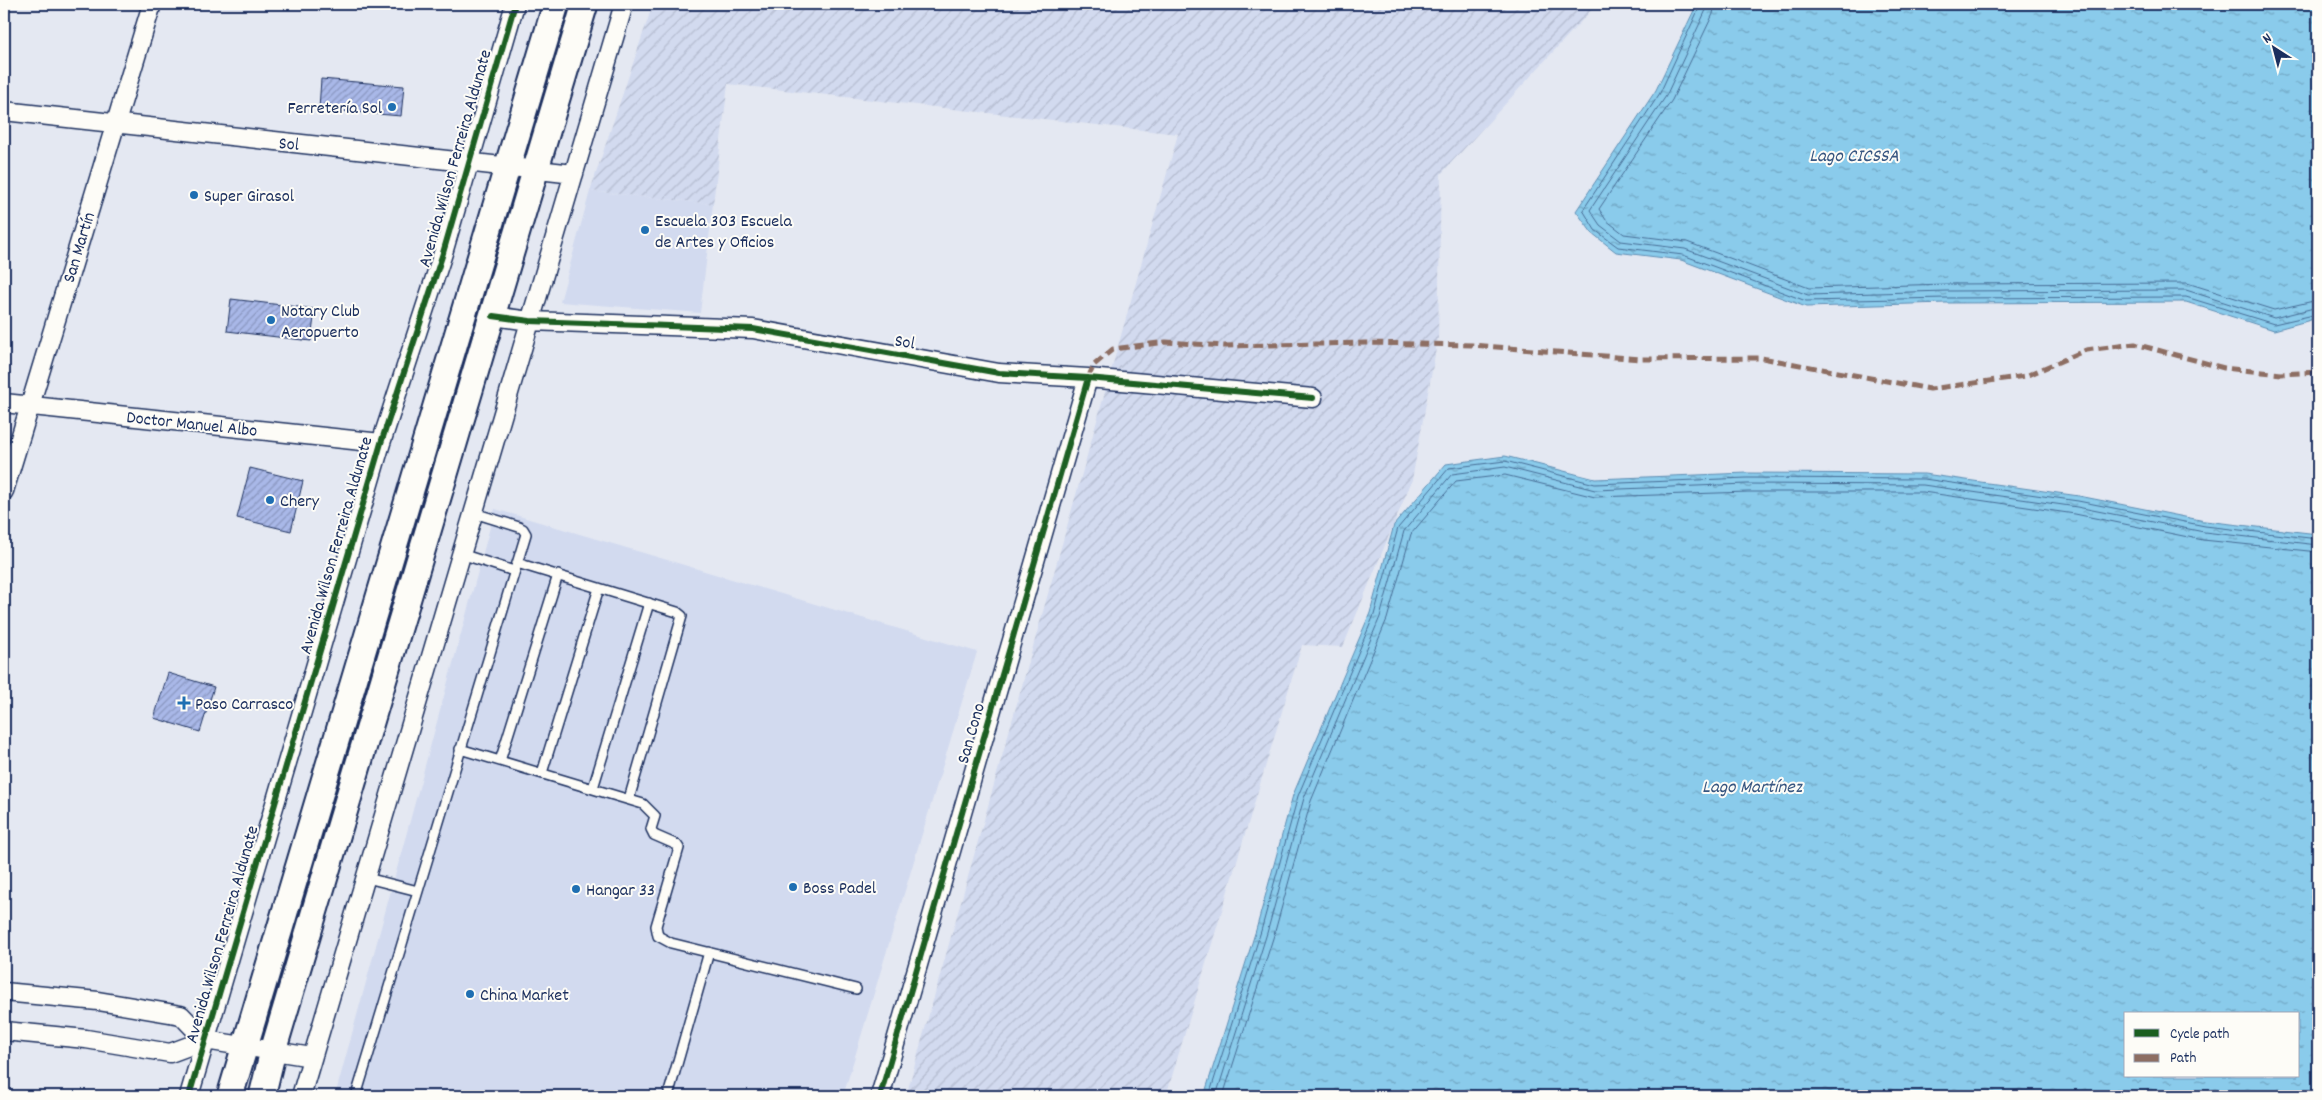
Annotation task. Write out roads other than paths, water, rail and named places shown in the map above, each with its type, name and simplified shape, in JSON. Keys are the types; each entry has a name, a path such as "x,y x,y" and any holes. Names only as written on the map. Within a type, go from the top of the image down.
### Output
{"main road":[{"path":"230,1096 556,4"},
{"path":"262,1096 585,4"}],"street":[{"name":"San Martín","path":"4,491 152,4"},
{"name":"Avenida Wilson Ferreira Aldunate","path":"189,1096 381,443 443,253 515,4"},
{"path":"301,1096 624,4"},
{"name":"Sol","path":"4,111 574,174"},
{"name":"Sol","path":"493,316 530,321 753,329 999,372 1313,398"},
{"name":"San Cono","path":"880,1096 1088,378"},
{"name":"Doctor Manuel Albo","path":"4,403 381,443"},
{"path":"4,992 98,1001 181,1014 205,1040"},
{"path":"4,1030 86,1039 170,1053 205,1040 312,1057"}],"lane":[{"path":"356,1096 526,534 523,529 474,513"},
{"path":"461,554 558,575 677,612 682,616 629,799"},
{"path":"500,761 558,575"},
{"path":"542,774 599,588"},
{"path":"593,788 649,603"},
{"path":"460,749 629,799 643,804 650,809 655,816 651,829 654,835 677,845 678,848 656,926 658,936 671,943 856,989"},
{"path":"367,878 418,890"},
{"path":"668,1096 709,952"}],"water":[{"name":"Lago CICSSA","path":"1697,4 2318,4 2318,318 2274,330 2186,302 1946,303 1806,307 1681,260 1616,252 1592,233 1576,211 1656,90"},
{"name":"Lago Martínez","path":"1505,456 1595,479 1747,473 1924,474 2079,496 2205,521 2318,534 2318,1096 1204,1096 1256,930 1293,795 1370,613 1394,525 1446,464"}],"place":[{"name":"Ferretería Sol","path":"392,107"},
{"name":"Super Girasol","path":"194,195"},
{"name":"Escuela 303 Escuela de Artes y Oficios","path":"645,230"},
{"name":"Notary Club Aeropuerto","path":"271,320"},
{"name":"Chery","path":"270,500"},
{"name":"Paso Carrasco","path":"184,703"},
{"name":"Boss Padel","path":"793,887"},
{"name":"Hangar 33","path":"576,889"},
{"name":"China Market","path":"470,994"}]}
